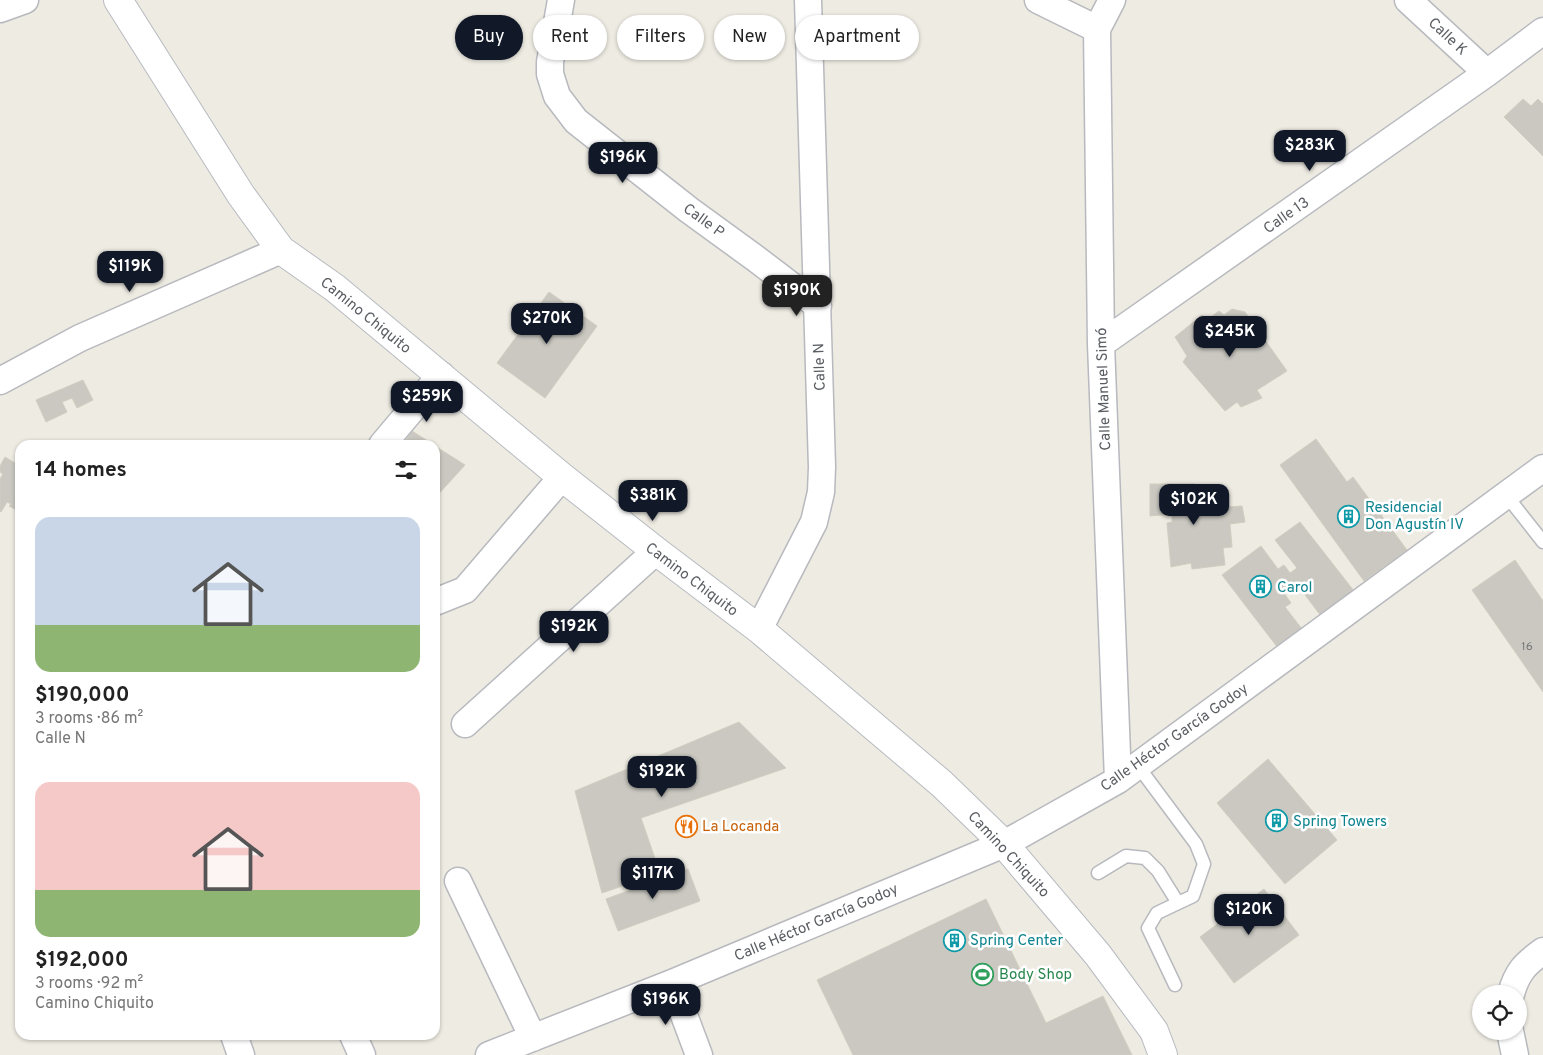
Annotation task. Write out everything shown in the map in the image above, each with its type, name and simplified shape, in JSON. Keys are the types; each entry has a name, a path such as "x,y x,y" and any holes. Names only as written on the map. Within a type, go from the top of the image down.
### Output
{"main road":[{"name":"Camino Chiquito","path":"118,0 241,195 281,250 335,288 562,477 759,629 942,784 1004,844 1098,956 1154,1031 1163,1055"}],"street":[{"path":"0,9 24,0"},
{"name":"Calle P","path":"561,0 550,62 550,74 557,96 576,121 689,210 818,306"},
{"name":"Calle N","path":"759,629 814,522 821,492 818,306 808,0"},
{"path":"1038,0 1097,29"},
{"name":"Calle Manuel Simó","path":"1112,0 1097,29 1101,344 1128,773"},
{"name":"Calle K","path":"1408,0 1487,73"},
{"name":"Calle 13","path":"1101,344 1487,73 1543,31"},
{"path":"0,380 80,338 281,250"},
{"path":"386,440 441,375"},
{"name":"Calle Héctor García Godoy","path":"489,1055 672,982 1004,844 1128,773 1543,468"},
{"path":"440,600 464,590 562,477"},
{"path":"464,724 656,551"},
{"path":"458,881 533,1038"},
{"path":"1514,985 1527,962 1543,951"},
{"path":"672,982 699,1055"},
{"path":"236,1040 241,1055"},
{"path":"355,1040 362,1055"},
{"path":"1512,1040 1514,1055"}],"lane":[{"path":"1506,494 1543,542"},
{"path":"1128,773 1196,844 1204,864 1193,896 1157,913 1148,928 1175,985"},
{"path":"1098,872 1126,856 1145,858 1158,871 1178,903"}],"building":[{"path":"1523,99 1531,106 1538,99 1543,104 1543,156 1504,117"},
{"path":"549,292 597,326 545,398 497,363"},
{"path":"1232,309 1245,312 1287,371 1257,390 1262,398 1241,407 1237,402 1225,411 1183,362 1187,356 1175,337 1202,315 1207,320 1219,311 1224,315"},
{"path":"83,380 93,400 77,408 72,398 62,402 67,412 46,422 36,400"},
{"path":"412,431 426,440 406,440"},
{"name":"Residencial Don Agustín IV","path":"1316,439 1347,482 1353,477 1407,550 1364,581 1280,465"},
{"path":"440,449 465,465 440,492"},
{"path":"5,457 15,463 15,509 9,506 11,504 7,502 1,512 0,479 3,474 0,472 0,466"},
{"path":"1150,484 1195,484 1199,509 1242,506 1245,522 1230,524 1232,547 1223,548 1225,565 1192,569 1191,563 1171,567 1167,523 1172,522 1172,514 1150,516"},
{"name":"Carol","path":"1300,522 1354,591 1321,616 1296,583 1284,593 1291,603 1285,607 1302,629 1278,648 1222,575 1261,546 1278,569 1284,565 1290,573 1297,568 1275,540"},
{"path":"1515,560 1543,601 1543,692 1472,590"},
{"path":"739,722 786,768 641,818 660,873 602,893 575,791"},
{"name":"Spring Towers","path":"1268,759 1337,840 1285,884 1217,803"},
{"path":"688,869 700,901 618,931 606,899"},
{"path":"1264,889 1299,935 1234,983 1200,937"},
{"name":"Spring Center","path":"986,899 1046,1023 1103,996 1132,1055 853,1055 817,980"}],"place":[{"name":"Residencial Don Agustín IV","path":"1349,516"},
{"name":"Carol","path":"1261,587"},
{"name":"Spring Towers","path":"1277,821"},
{"name":"La Locanda","path":"686,826"},
{"name":"Spring Center","path":"954,940"},
{"name":"Body Shop","path":"983,974"}]}
